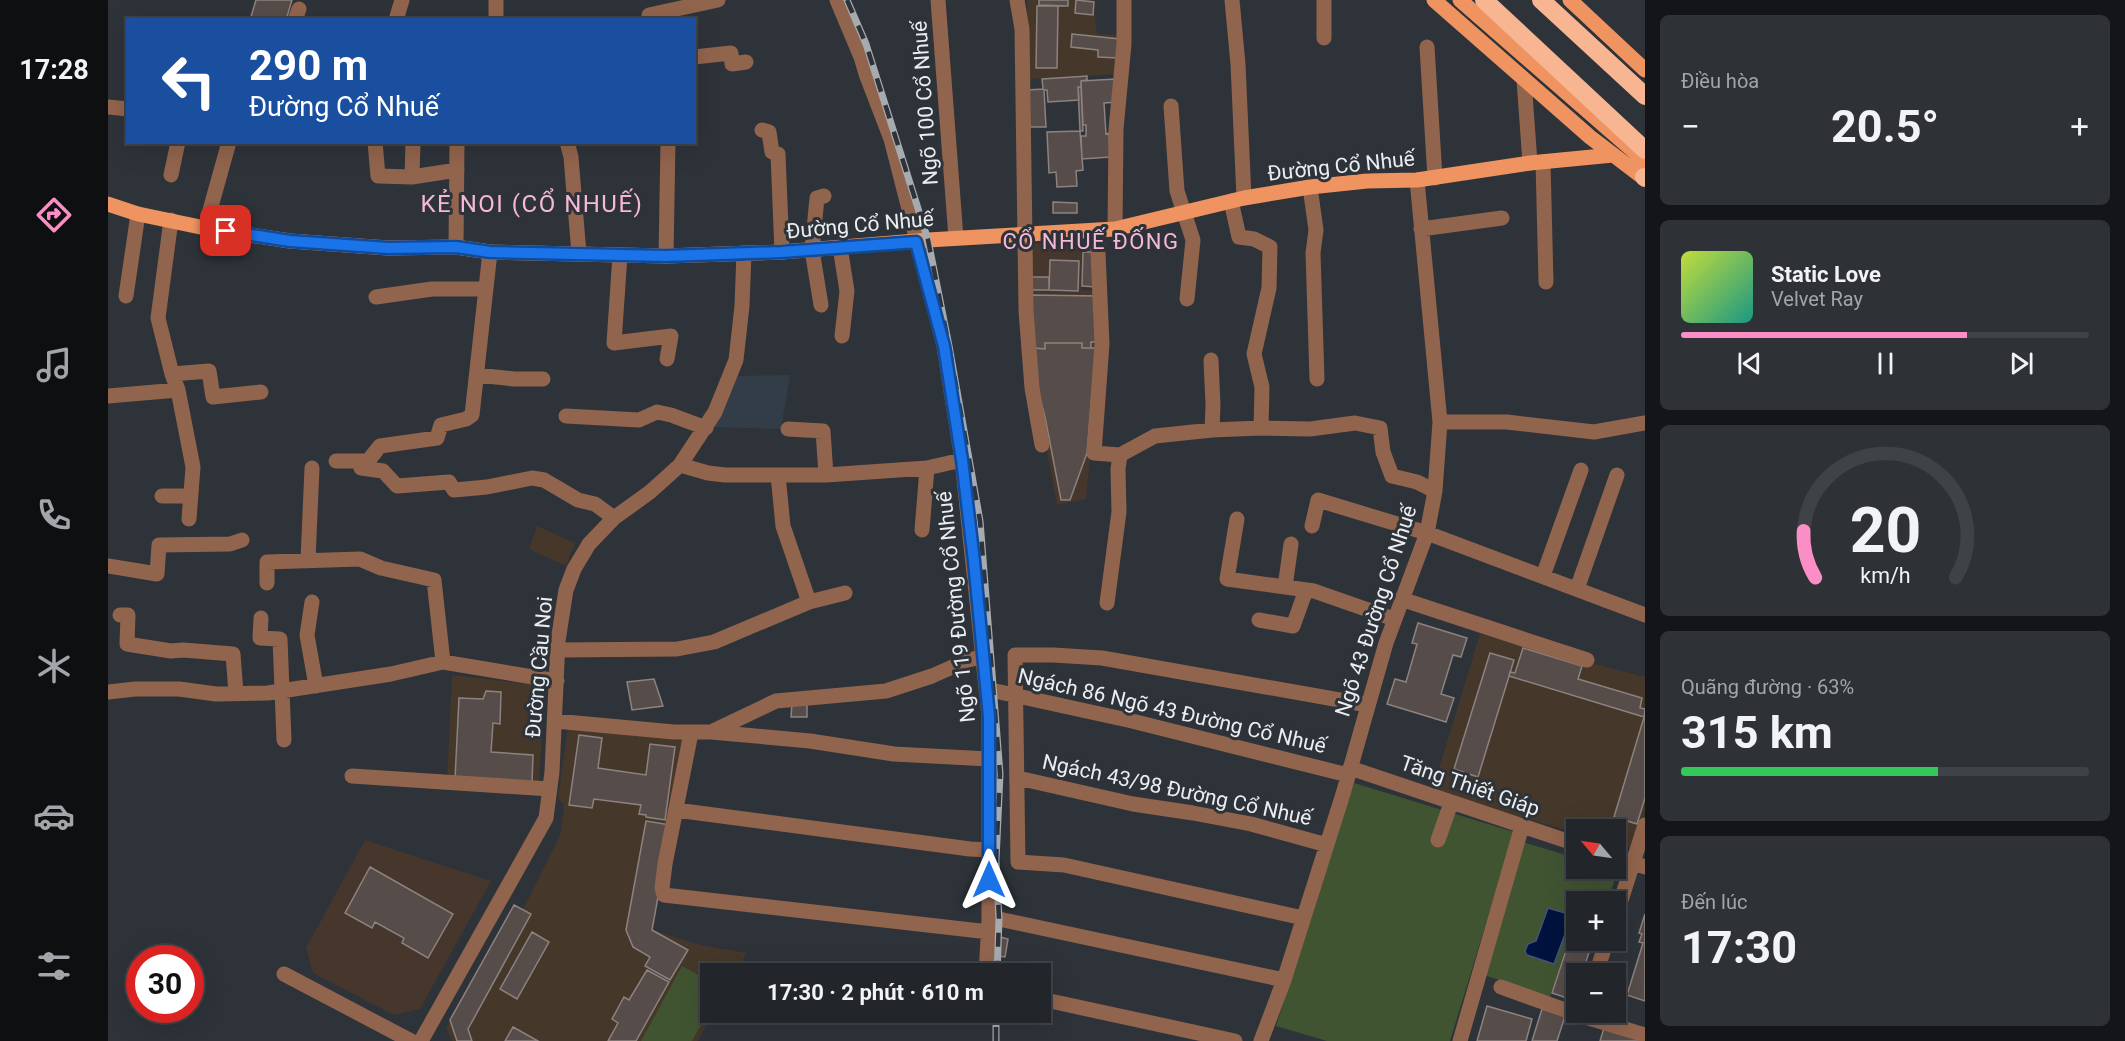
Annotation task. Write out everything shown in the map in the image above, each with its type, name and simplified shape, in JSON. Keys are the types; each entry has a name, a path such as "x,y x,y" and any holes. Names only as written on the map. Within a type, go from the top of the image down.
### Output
{"highway":[{"path":"1484,0 1645,150"},
{"path":"1541,0 1645,96"}],"main road":[{"path":"1434,0 1590,137 1613,155 1645,173"},
{"path":"1460,0 1645,173"},
{"path":"1570,0 1645,70"},
{"name":"Đường Cổ Nhuế","path":"108,204 138,214 205,228 290,241 388,248 456,247 490,252 666,256 782,252 956,238 1115,229 1238,200 1310,187 1367,181 1417,180 1537,162 1613,155"}],"street":[{"path":"397,18 402,0"},
{"path":"496,0 496,18"},
{"path":"649,11 718,0"},
{"name":"Ngõ 119 Đường Cổ Nhuế","path":"837,0 891,139 944,346 962,460 982,657 992,728 987,963"},
{"name":"Ngõ 100 Cổ Nhuế","path":"938,0 956,238"},
{"path":"1017,0 1022,28 1026,311 1032,388 1042,445"},
{"path":"1115,229 1116,129 1124,44 1124,0"},
{"path":"1232,0 1238,64 1239,237 1254,239 1270,248 1269,288 1254,354 1262,387 1261,428"},
{"path":"1324,0 1324,38"},
{"path":"1427,47 1435,177"},
{"path":"696,57 731,53 732,64 746,62"},
{"path":"1524,80 1537,162 1546,282"},
{"path":"1171,106 1177,191 1193,240 1187,299"},
{"path":"108,107 126,109"},
{"path":"762,130 769,132 772,152 778,154 782,252"},
{"path":"171,175 178,144"},
{"path":"205,228 229,144"},
{"path":"375,144 378,176 412,177 457,170"},
{"path":"412,177 414,144"},
{"path":"456,247 457,144"},
{"path":"568,144 571,157 579,254"},
{"path":"666,256 668,144"},
{"name":"Ngõ 43 Đường Cổ Nhuế","path":"1261,1041 1284,980 1327,844 1394,619 1427,533 1435,491 1440,422 1417,180"},
{"path":"1310,187 1316,230 1312,253 1317,379"},
{"path":"820,304 812,250 817,198 824,196"},
{"path":"126,296 138,214"},
{"path":"1421,230 1502,218"},
{"path":"171,220 158,318 178,390 193,467 189,519"},
{"path":"1097,230 1102,344 1094,453 1120,455 1155,435 1261,428 1310,429 1355,423 1380,428 1383,452 1392,476 1417,482 1435,491"},
{"path":"840,247 848,291 842,336"},
{"path":"336,461 369,461 380,446 437,438 441,425 466,419 472,415 490,252"},
{"name":"Đường Cầu Noi","path":"421,1041 546,818 555,721 558,650 566,590 574,569 589,544 614,518 650,492 680,465 715,412 735,360 742,306 744,253"},
{"path":"620,255 614,344 671,336 667,359"},
{"path":"376,297 432,289 486,289"},
{"path":"1211,360 1214,405 1212,430"},
{"path":"172,374 209,371 213,397 261,392"},
{"path":"477,375 543,379"},
{"path":"108,396 178,390"},
{"path":"566,416 639,420 657,412 706,428"},
{"path":"1440,422 1507,422 1594,432 1645,423"},
{"path":"788,429 823,431 826,475"},
{"path":"1107,603 1119,512 1120,455"},
{"path":"680,465 725,475 826,475 927,468 962,460"},
{"path":"358,462 361,468 383,471 398,486 449,482 454,490 487,487 532,478 543,480 578,500 595,504 614,518"},
{"path":"308,560 312,468"},
{"path":"922,530 927,468"},
{"path":"1543,576 1581,470"},
{"path":"778,475 783,526 809,602"},
{"path":"1577,589 1617,475"},
{"path":"162,496 189,496"},
{"path":"1312,526 1318,500 1427,533 1645,615"},
{"path":"1237,519 1227,579 1314,591 1394,619"},
{"path":"108,566 157,574 159,545 230,544 242,540"},
{"path":"1285,587 1291,544"},
{"path":"267,583 267,562 360,559 381,568 434,580 443,662"},
{"path":"1259,620 1293,626 1306,590"},
{"path":"558,650 677,649 704,644 714,642 809,602 845,593"},
{"path":"1401,599 1587,660"},
{"path":"312,602 307,635 316,686"},
{"path":"120,615 128,615 127,644 171,651 233,654 236,693"},
{"path":"261,618 260,638 280,639 284,740"},
{"path":"1303,918 1064,865 1018,862 1015,655 1102,658 1368,705"},
{"path":"711,732 776,701 886,691 932,676 968,660 982,657"},
{"path":"108,692 135,688 180,689 216,694 283,691 391,674 443,662 556,681"},
{"name":"Ngách 86 Ngõ 43 Đường Cổ Nhuế","path":"986,689 1349,771"},
{"path":"555,721 810,741 992,768"},
{"path":"691,733 663,881 664,895 989,932"},
{"name":"Tăng Thiết Giáp","path":"1349,771 1566,841"},
{"path":"352,776 550,789"},
{"name":"Ngách 43/98 Đường Cổ Nhuế","path":"1018,778 1133,804 1251,824 1327,844"},
{"path":"1438,840 1451,802"},
{"path":"676,810 989,850"},
{"path":"1626,894 1639,865 1645,825"},
{"path":"1460,1041 1522,826"},
{"path":"999,919 1284,980"},
{"path":"284,974 411,1041"},
{"path":"1501,987 1566,1008"},
{"path":"1051,1001 1235,1041"},
{"path":"1607,1023 1641,1036 1645,1035"}],"shaded area":[{"path":"1027,0 1093,0 1097,34 1122,35 1119,74 1028,79"},
{"path":"1082,242 1081,290 1099,291 1099,371 1086,499 1057,505 1032,372 1031,244"},
{"path":"790,375 781,429 711,427 734,376"},
{"path":"537,526 575,543 566,566 529,549"},
{"path":"1480,634 1645,677 1645,812 1633,849 1626,847 1626,819 1566,819 1566,830 1432,791"},
{"path":"452,675 545,686 539,785 447,779"},
{"path":"568,725 688,735 652,930 700,945 747,953 741,963 700,963 700,1023 708,1023 698,1041 452,1041 446,1028 514,905 523,909 560,836 564,805 558,798"},
{"path":"365,840 491,881 420,1009 394,1015 313,973 306,948"}],"green space":[{"path":"1354,783 1514,832 1450,1041 1327,1041 1276,1026"},
{"path":"1522,842 1566,855 1566,879 1615,879 1611,891 1566,891 1566,947 1550,997 1484,975"},
{"path":"682,966 700,976 702,1023 692,1041 641,1041"}],"water":[{"path":"1548,908 1566,913 1566,931 1554,964 1527,955 1525,951 1528,944 1536,941"}],"building":[{"path":"256,0 292,0 287,18 251,18"},
{"path":"1039,0 1068,0 1068,6 1039,5"},
{"path":"1076,0 1094,2 1093,15 1075,13"},
{"path":"1037,6 1058,6 1057,68 1036,68"},
{"path":"1072,34 1120,39 1118,58 1098,57 1098,50 1071,47"},
{"path":"1087,76 1087,80 1081,81 1081,87 1078,87 1079,100 1048,102 1047,90 1044,90 1046,127 1030,127 1028,90 1043,89 1042,79"},
{"path":"1116,79 1117,102 1104,103 1110,157 1082,159 1081,136 1086,136 1086,125 1083,125 1081,81"},
{"path":"1078,87 1081,87 1083,131 1080,131"},
{"path":"1080,131 1083,170 1076,171 1077,186 1057,187 1056,172 1049,173 1047,132"},
{"path":"1053,202 1077,203 1077,213 1053,213"},
{"path":"1083,252 1097,252 1096,287 1082,286"},
{"path":"1050,260 1079,261 1078,291 1049,290"},
{"path":"1031,277 1049,277 1049,290 1031,290"},
{"path":"1030,295 1099,296 1098,342 1091,342 1091,348 1082,348 1082,343 1045,343 1045,349 1035,348"},
{"path":"1045,343 1082,343 1082,348 1096,348 1087,453 1070,500 1061,500 1045,417 1034,375 1035,348 1045,349"},
{"path":"1418,623 1467,638 1461,657 1453,655 1441,694 1454,698 1446,722 1387,704 1395,679 1406,682 1417,644 1412,643"},
{"path":"1523,648 1582,666 1578,679 1642,698 1640,708 1645,709 1644,717 1509,676 1510,672 1515,673"},
{"path":"1490,653 1514,660 1478,777 1454,769"},
{"path":"654,679 663,706 632,710 627,682"},
{"path":"486,691 501,692 500,724 493,723 491,752 533,755 532,783 455,779 459,698 483,699"},
{"path":"807,699 807,717 791,717 792,702"},
{"path":"1645,714 1645,798 1637,824 1614,817"},
{"path":"579,735 602,738 598,768 646,775 650,744 675,747 665,820 639,814 641,805 594,799 592,808 569,805"},
{"path":"646,821 671,825 652,930 688,950 670,980 645,966 650,957 633,947 626,930"},
{"path":"370,867 453,914 428,958 402,943 404,938 375,922 372,928 345,913"},
{"path":"514,905 531,914 468,1029 472,1041 457,1041 450,1020"},
{"path":"1645,914 1645,1001 1627,995 1643,943 1639,942 1642,934 1639,933"},
{"path":"532,932 549,942 517,999 500,989"},
{"path":"1000,937 1008,939 1005,957 999,956"},
{"path":"1566,950 1589,951 1586,963 1566,963 1566,998 1552,993"},
{"path":"647,970 669,982 636,1041 608,1041 618,1023 612,1019 624,997 629,1000"},
{"path":"1487,1006 1532,1019 1526,1041 1477,1041"},
{"path":"1542,1009 1565,1016 1557,1041 1532,1041"},
{"path":"513,1027 538,1041 505,1041"},
{"path":"1604,1028 1645,1041 1600,1041"}],"railway":[{"path":"847,0 866,44 928,240 980,521 1000,774 996,860 999,919 997,963"},
{"path":"996,1023 996,1041"}],"district":[{"name":"KẺ NOI (CỔ NHUẾ)","path":"532,204"},
{"name":"CỔ NHUẾ ĐỐNG","path":"1091,241"}],"route":[{"path":"226,231 290,241 388,248 456,247 490,252 666,256 782,252 916,242 944,346 962,460 974,561 981,653 989,716 989,880"}]}
